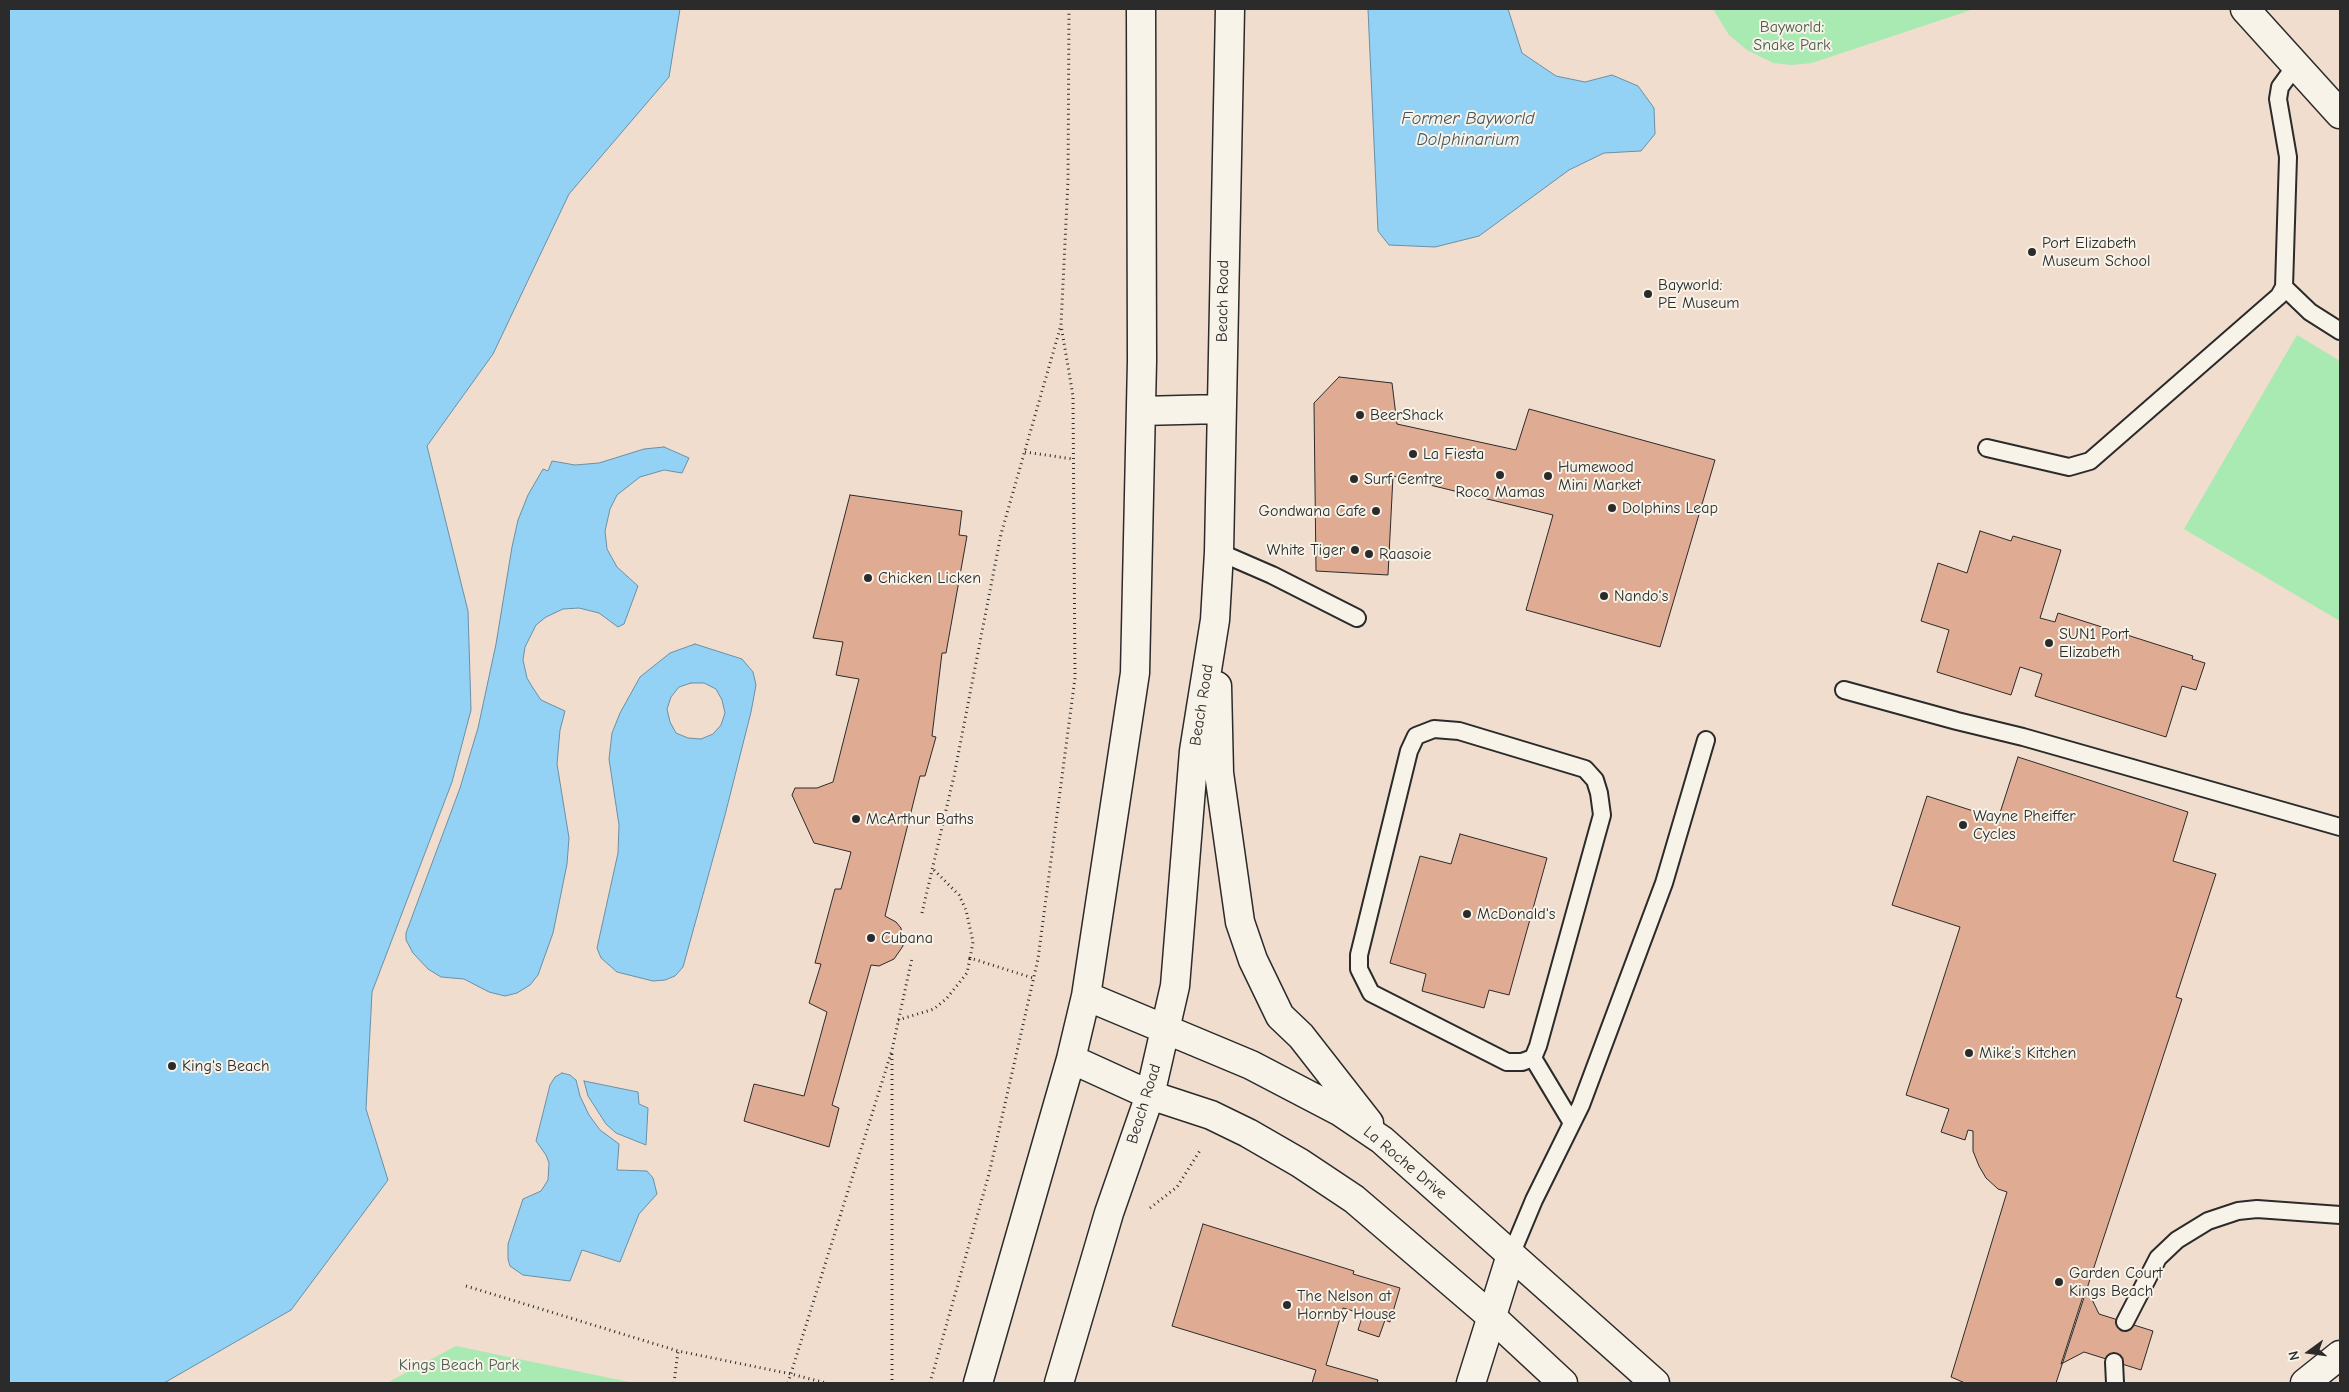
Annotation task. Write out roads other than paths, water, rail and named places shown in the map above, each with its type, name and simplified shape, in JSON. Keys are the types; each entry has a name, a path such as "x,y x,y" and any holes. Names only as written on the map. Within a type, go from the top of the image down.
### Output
{"main road":[{"path":"978,1383 1071,1059 1086,996 1135,673 1141,411 1141,9"},
{"name":"Beach Road","path":"1059,1383 1109,1213 1150,1094 1175,986 1194,751 1216,620 1230,9"},
{"path":"2245,9 2340,114"},
{"path":"1141,411 1220,409"},
{"path":"1216,620 1219,773 1243,932 1264,987 1280,1016 1301,1036 1382,1140"},
{"name":"La Roche Drive","path":"1086,996 1251,1065 1295,1086 1382,1140 1655,1383"},
{"path":"1071,1059 1150,1094 1211,1116 1248,1133 1300,1163 1354,1199 1493,1318 1563,1383"},
{"path":"1471,1383 1493,1318 1511,1255"},
{"path":"2306,1383 2340,1355"}],"lane":[{"path":"1987,448 2070,467 2090,461 2272,303 2284,287 2288,156 2278,99 2280,86 2296,64"},
{"path":"2284,287 2310,312 2340,331"},
{"path":"1219,552 1272,575 1357,618"},
{"path":"1844,690 1957,722 2033,740 2340,827"},
{"path":"1533,1058 1522,1062 1507,1062 1371,993 1359,969 1359,955 1409,751 1416,736 1434,729 1459,731 1585,769 1595,780 1602,815 1533,1058 1572,1123"},
{"path":"1511,1255 1534,1200 1581,1105 1664,883 1706,740"},
{"path":"2125,1322 2158,1258 2177,1240 2208,1221 2238,1211 2257,1209 2340,1216"},
{"path":"2114,1362 2115,1383"}],"water":[{"path":"9,9 680,9 669,77 569,194 493,354 427,446 468,611 471,710 452,782 372,992 366,1109 388,1180 291,1310 164,1383 9,1383"},
{"name":"Former Bayworld Dolphinarium","path":"1368,9 1508,9 1522,53 1556,76 1585,82 1612,75 1638,86 1654,108 1655,134 1641,151 1604,153 1569,170 1479,236 1435,247 1389,245 1378,231"},
{"path":"664,447 689,458 682,473 664,470 640,477 617,495 610,509 605,531 607,549 617,567 638,586 624,624 618,627 599,613 579,608 563,609 546,617 536,625 525,647 523,660 527,678 533,688 541,700 565,711 560,730 557,764 569,838 567,864 553,933 538,975 530,985 517,993 505,996 489,992 464,979 441,977 428,969 413,953 406,940 406,933 460,788 478,728 496,644 512,547 518,520 528,495 543,469 548,471 552,461 575,465 599,463 644,449"},
{"path":"695,644 742,659 753,672 756,685 725,815 683,967 675,976 665,980 653,981 617,972 601,958 597,948 618,853 619,825 609,759 612,733 620,713 640,677 670,653","holes":["691,683 704,683 716,689 722,700 725,713 721,725 713,734 701,739 688,738 676,733 670,722 667,709 671,697 679,687"]},
{"path":"562,1073 570,1075 576,1080 580,1096 589,1115 600,1130 619,1144 617,1170 647,1171 653,1178 657,1194 639,1214 620,1262 582,1250 570,1281 523,1275 510,1266 508,1259 508,1244 523,1199 541,1191 548,1180 549,1163 536,1141 550,1085 555,1077"},
{"path":"584,1081 638,1092 639,1104 648,1108 646,1145 616,1133 606,1124 588,1096"}],"place":[{"name":"Port Elizabeth Museum School","path":"2032,252"},
{"name":"Bayworld: PE Museum","path":"1648,294"},
{"name":"BeerShack","path":"1360,415"},
{"name":"La Fiesta","path":"1413,454"},
{"name":"Roco Mamas","path":"1500,475"},
{"name":"Humewood Mini Market","path":"1548,476"},
{"name":"Surf Centre","path":"1354,479"},
{"name":"Dolphins Leap","path":"1612,508"},
{"name":"Gondwana Cafe","path":"1376,511"},
{"name":"White Tiger","path":"1355,550"},
{"name":"Raasoie","path":"1369,554"},
{"name":"Chicken Licken","path":"868,578"},
{"name":"Nando's","path":"1604,596"},
{"name":"SUN1 Port Elizabeth","path":"2049,643"},
{"name":"McArthur Baths","path":"856,819"},
{"name":"Wayne Pheiffer Cycles","path":"1963,825"},
{"name":"McDonald's","path":"1467,914"},
{"name":"Cubana","path":"871,938"},
{"name":"Mike’s Kitchen","path":"1969,1053"},
{"name":"King's Beach","path":"172,1066"},
{"name":"Garden Court Kings Beach","path":"2059,1282"},
{"name":"The Nelson at Hornby House","path":"1287,1305"}],"park label":[{"name":"Bayworld: Snake Park","path":"1792,36"},
{"name":"Kings Beach Park","path":"459,1365"}]}
